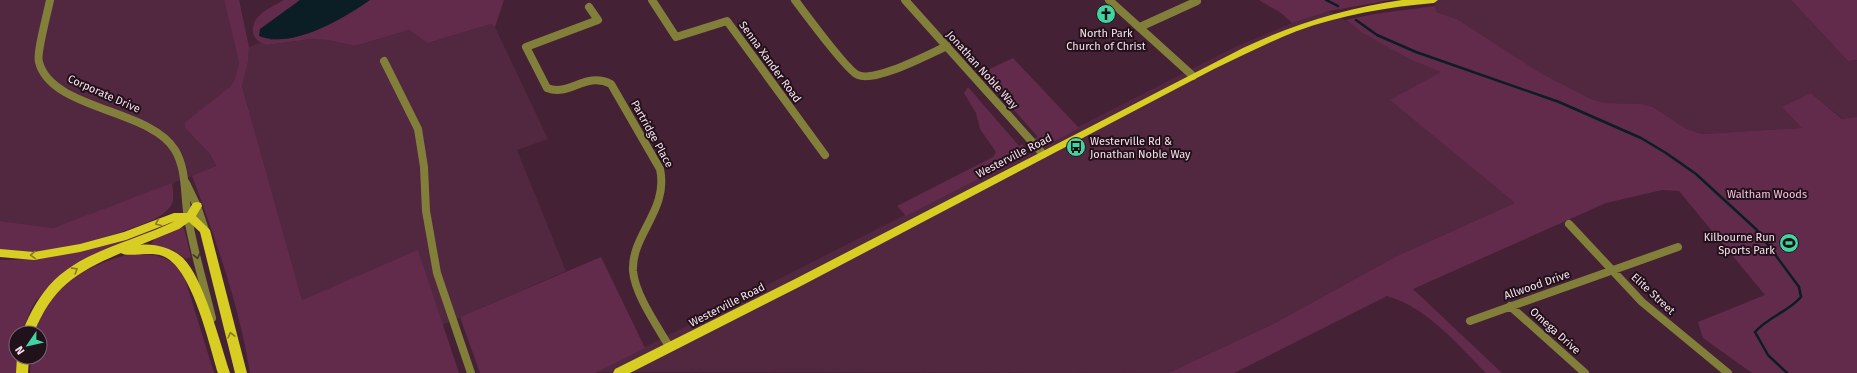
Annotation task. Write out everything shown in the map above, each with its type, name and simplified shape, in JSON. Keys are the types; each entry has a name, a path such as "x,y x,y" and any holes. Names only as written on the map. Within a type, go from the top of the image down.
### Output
{"main road":[{"name":"Westerville Road","path":"619,373 670,348 1193,76 1257,45 1304,26 1342,14 1386,6 1434,0"},
{"path":"31,325 35,312 50,291 70,273 106,255 176,226 188,217 197,206"},
{"path":"0,253 34,256 80,248 126,236 170,218 188,217 194,220 205,230"},
{"name":"Corporate Drive","path":"205,230 241,373"},
{"path":"106,255 136,249 152,249 171,255 183,264 196,286 224,373"}],"street":[{"name":"Corporate Drive","path":"50,0 38,61 39,67 45,78 60,89 149,128 168,141 175,152 205,230"},
{"name":"Senna Xander Road","path":"652,0 676,37 727,21 826,155"},
{"path":"795,0 847,66 860,76 884,73 947,46"},
{"name":"Jonathan Noble Way","path":"905,0 1043,154"},
{"path":"1109,0 1193,76"},
{"path":"1140,27 1197,1"},
{"name":"Partridge Place","path":"589,7 598,20 526,47 547,88 555,91 592,79 606,80 615,89 660,169 663,176 661,193 635,257 633,270 638,286 670,348"},
{"path":"384,61 418,129 424,167 426,211 437,273 471,373"},
{"name":"Corporate Drive","path":"183,176 188,217 224,373"},
{"name":"Elite Street","path":"1569,224 1656,315 1728,373"},
{"name":"Allwood Drive","path":"1470,321 1678,247"},
{"name":"Omega Drive","path":"1510,306 1585,373"}],"shaded area":[{"path":"0,0 224,0 239,62 235,79 230,87 186,129 210,154 216,167 53,228 0,221"},
{"path":"1435,0 1791,0 1848,61 1857,60 1857,117 1843,119 1811,93 1802,128 1703,134 1685,128 1653,107 1641,104 1604,103 1591,99 1539,72 1457,19 1435,12"},
{"path":"1329,11 1409,59 1442,72 1391,100 1515,203 1397,256 1275,323 1168,373 596,372 1233,48 1292,23"},
{"path":"491,24 495,27 548,139 517,150 566,271 442,325 417,251 302,300 242,86 248,62 249,47 260,43 266,45 311,39 328,40 355,46 409,30 429,43"}],"green space":[{"path":"224,0 239,0 249,47 248,62 242,86 302,300 418,250 459,373 250,373 240,323 226,273 192,176 216,166 210,154 186,129 184,123 230,87 235,79 239,62"},
{"path":"284,0 300,0 282,15 270,40 292,38 327,25 370,0 504,0 495,27 491,24 428,43 409,30 355,46 328,40 311,39 266,45 256,39 253,32 255,21 263,12"},
{"path":"1259,0 1391,0 1329,11 1292,23 1281,13"},
{"path":"1791,0 1857,0 1857,60 1848,61"},
{"name":"Kilbourne Run Sports Park","path":"1435,6 1436,12 1457,19 1539,72 1591,99 1605,103 1641,104 1653,107 1685,128 1702,134 1802,128 1782,107 1811,93 1842,119 1857,117 1857,373 1752,373 1703,338 1698,322 1765,295 1679,191 1662,190 1606,203 1413,289 1502,373 1486,373 1453,339 1429,318 1416,309 1387,296 1234,373 1168,373 1275,323 1397,256 1515,203 1390,100 1441,72 1409,59 1363,33 1346,20 1374,14"},
{"path":"1013,58 1079,128 1050,142 1044,143 1034,139 1038,137 981,73"},
{"path":"968,87 1019,146 1022,144 1025,150 1024,154 1023,156 906,216 897,206 993,157 996,152 980,129 976,113 964,93"},
{"path":"172,183 172,205 159,217 144,224 103,238 69,247 34,252 0,251 0,221 53,228"},
{"path":"169,224 168,226 57,279 36,301 31,309 25,325 8,325 8,365 18,365 17,373 0,373 0,260 64,254 105,245"},
{"path":"181,227 184,228 191,257 186,259 173,250 151,244 156,237"},
{"path":"132,254 149,255 163,258 175,265 185,279 214,373 30,373 30,365 48,365 48,325 38,325 50,302 73,279 100,264"},
{"path":"601,257 645,348 595,373 480,373 460,317"}],"water":[{"path":"300,0 370,0 332,23 302,35 287,39 272,39 259,36 260,29"}],"waterway":[{"path":"1326,0 1338,6"},
{"path":"1356,20 1377,35 1416,52 1559,102 1641,138 1696,174 1757,230 1799,287 1801,297 1790,307 1766,322 1755,332 1768,355 1787,373"}],"place":[{"name":"North Park Church of Christ","path":"1106,14"},
{"name":"Westerville Rd & Jonathan Noble Way","path":"1076,147"},
{"name":"Kilbourne Run Sports Park","path":"1789,243"}],"park label":[{"name":"Waltham Woods","path":"1767,194"}]}
